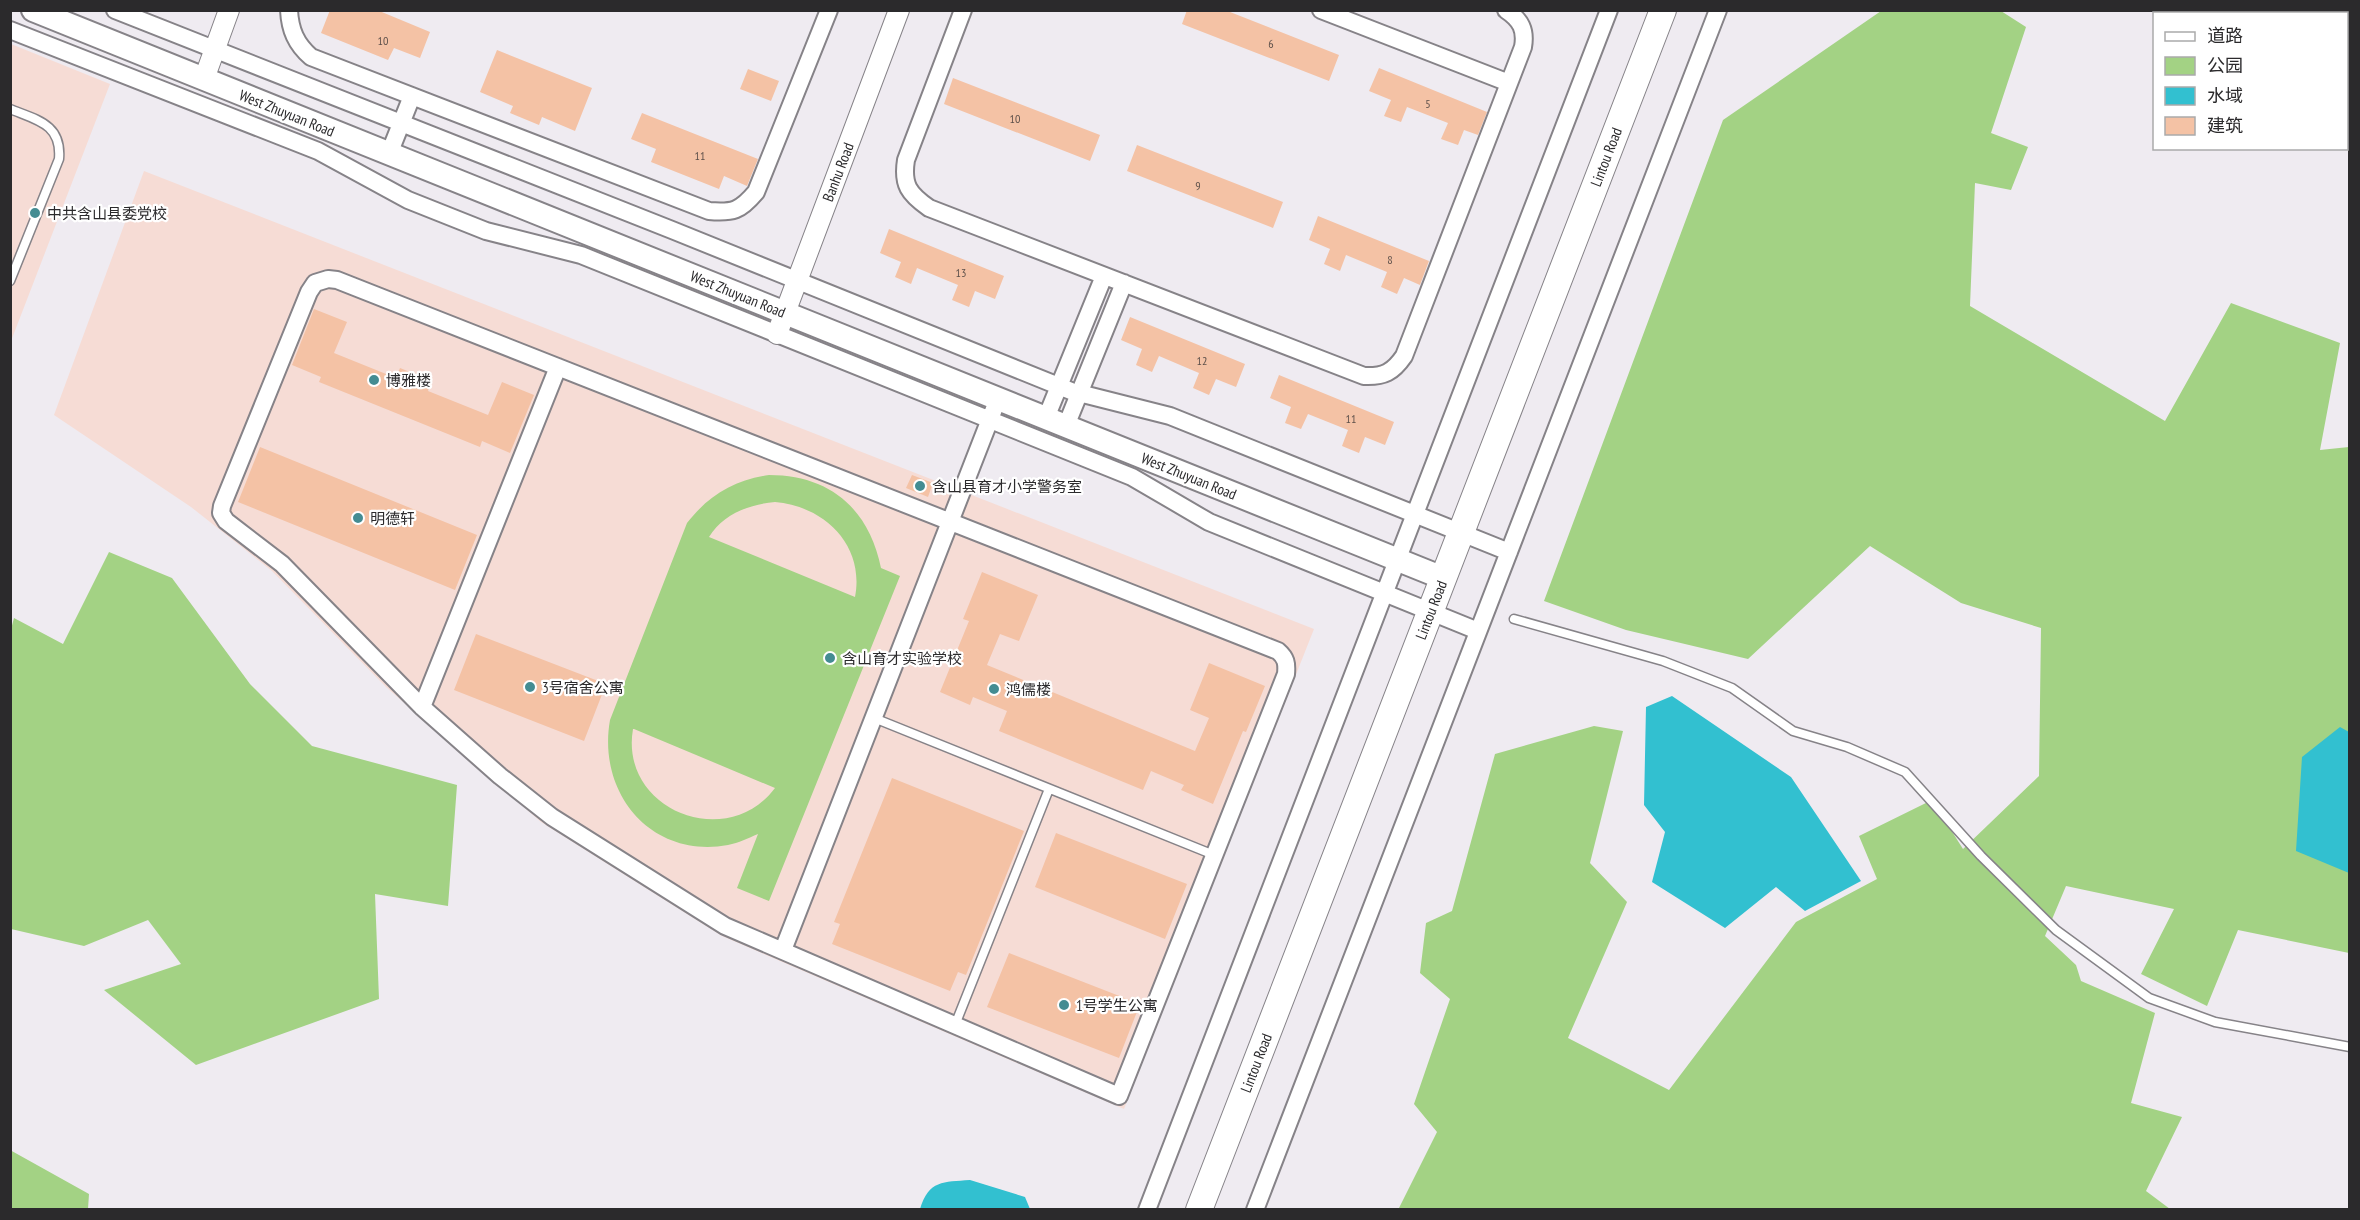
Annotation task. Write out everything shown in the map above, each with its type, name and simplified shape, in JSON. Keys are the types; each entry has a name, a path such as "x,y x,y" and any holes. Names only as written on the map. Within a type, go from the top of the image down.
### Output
{"main road":[{"name":"West Zhuyuan Road","path":"33,10 1443,578"},
{"name":"Lintou Road","path":"1199,1209 1663,10"}],"street":[{"path":"115,10 1059,386 1170,416 1509,552"},
{"path":"204,79 229,10"},
{"path":"289,10 290,26 300,48 311,57 709,211 728,213 744,206 756,192 829,10"},
{"name":"Banhu Road","path":"777,334 899,10"},
{"path":"963,10 906,160 904,174 908,189 929,208 1364,376 1376,377 1389,373 1404,356 1523,47 1525,36 1522,25 1506,10"},
{"path":"1321,10 1509,83"},
{"path":"1147,1209 1609,10"},
{"path":"1255,1209 1718,10"},
{"path":"10,30 318,151 408,200 486,231 580,255 1132,477 1209,522 1478,631"},
{"path":"389,154 412,96"},
{"path":"1056,422 1059,386 1104,276"},
{"path":"321,280 337,280 950,522 1278,651 1284,656 1287,664 1286,674 1119,1096 725,926 552,817 500,776 422,707 282,564 226,521 222,513 222,506 309,292 315,283 321,280"},
{"path":"1056,422 1080,393 1124,283"},
{"path":"422,707 558,367"},
{"path":"783,950 998,399"}],"lane":[{"path":"10,109 47,125 54,132 60,150 59,159 10,280"},
{"path":"1515,618 1663,661 1732,688 1793,731 1847,747 1905,772 1981,856 2055,930 2150,998 2216,1022 2349,1047"},
{"path":"874,718 1214,855"},
{"path":"955,1025 1050,789"}],"shaded area":[{"name":"中共含山县委党校","path":"11,44 110,84 11,341"},
{"name":"含山育才实验学校","path":"144,171 1314,629 1124,1109 722,936 541,822 386,687 272,571 191,507 54,415"}],"green space":[{"path":"1881,11 2001,11 2026,27 1991,133 2028,147 2011,190 1975,183 1970,306 2165,421 2231,303 2340,343 2320,450 2349,447 2349,953 2238,930 2207,1006 2141,974 2174,909 2066,886 2045,936 2076,965 2081,981 2155,1013 2131,1103 2182,1117 2146,1191 2170,1209 1398,1210 1437,1132 1414,1104 1450,999 1420,973 1426,923 1452,911 1495,754 1594,726 1623,731 1590,863 1627,902 1568,1038 1669,1090 1796,922 1877,879 1859,836 1932,800 1963,849 2039,776 2041,628 1961,603 1870,546 1748,659 1626,630 1544,601 1723,120"},
{"path":"769,475 811,481 843,499 867,529 881,568 900,576 769,901 737,888 758,834 728,845 700,847 675,842 653,831 635,815 621,795 612,772 608,747 610,720 687,523 704,504 723,490 756,477","holes":["775,502 810,511 837,532 847,545 854,561 855,597 709,537 729,516 756,505","634,729 775,788 754,807 730,817 705,819 680,813 659,800 642,781 633,757"]},
{"path":"109,552 172,578 250,684 312,746 457,785 448,906 375,894 379,999 196,1065 104,990 181,964 148,920 84,946 11,929 10,633 14,618 63,644"},
{"path":"10,1150 89,1194 88,1209 11,1209"}],"water":[{"path":"1672,696 1791,777 1861,881 1805,911 1776,887 1725,928 1652,882 1665,832 1644,805 1646,707"},
{"path":"2340,727 2349,732 2349,873 2296,851 2302,757"},
{"path":"970,1180 1025,1197 1030,1209 920,1209 928,1193 938,1184"}],"building":[{"path":"330,10 377,10 430,32 420,58 394,48 388,60 321,33"},
{"path":"1187,10 1225,10 1339,55 1329,81 1182,24"},
{"path":"497,50 592,88 575,131 542,117 539,125 510,113 513,106 480,92"},
{"path":"1379,68 1487,112 1478,135 1464,130 1458,145 1441,139 1448,123 1407,107 1401,122 1384,116 1391,100 1369,91"},
{"path":"748,69 779,81 771,101 740,89"},
{"path":"953,78 1100,135 1090,161 944,104"},
{"path":"642,113 758,159 747,186 724,176 719,189 651,162 656,149 631,139"},
{"path":"1137,145 1283,202 1273,228 1127,171"},
{"path":"1318,216 1429,261 1420,285 1404,278 1397,294 1381,287 1387,272 1346,255 1340,271 1324,264 1330,249 1309,240"},
{"path":"889,229 1004,276 995,299 975,291 969,307 952,300 958,285 917,268 911,284 895,277 901,262 880,253"},
{"name":"博雅楼","path":"314,309 347,322 334,353 396,378 400,368 432,381 428,391 488,415 502,382 534,395 510,453 482,441 480,447 319,382 321,377 292,365"},
{"path":"1130,317 1245,364 1236,387 1216,379 1209,395 1193,388 1199,373 1159,356 1152,372 1136,365 1142,349 1121,340"},
{"path":"1279,375 1394,422 1385,445 1365,437 1359,453 1342,446 1348,430 1308,414 1301,429 1285,423 1291,407 1270,398"},
{"name":"明德轩","path":"260,447 477,535 455,590 238,502"},
{"name":"含山县育才小学警务室","path":"912,475 933,483 928,497 906,488"},
{"name":"鸿儒楼","path":"982,572 1038,595 1019,641 1000,634 987,665 1195,751 1209,718 1190,710 1209,663 1265,686 1246,732 1243,731 1213,804 1181,790 1184,785 1151,771 1143,790 999,731 1007,711 973,697 970,705 940,692 969,621 963,619"},
{"name":"3号宿舍公寓","path":"476,634 606,684 584,741 454,690"},
{"path":"892,778 1024,831 966,975 958,972 950,991 832,944 840,924 834,922"},
{"path":"1056,833 1187,884 1165,939 1035,887"},
{"name":"1号学生公寓","path":"1009,953 1140,1004 1119,1058 987,1007"}],"place":[{"name":"中共含山县委党校","path":"35,213"},
{"name":"博雅楼","path":"374,380"},
{"name":"含山县育才小学警务室","path":"920,486"},
{"name":"明德轩","path":"358,518"},
{"name":"含山育才实验学校","path":"830,658"},
{"name":"3号宿舍公寓","path":"530,687"},
{"name":"鸿儒楼","path":"994,689"},
{"name":"1号学生公寓","path":"1064,1005"}]}
